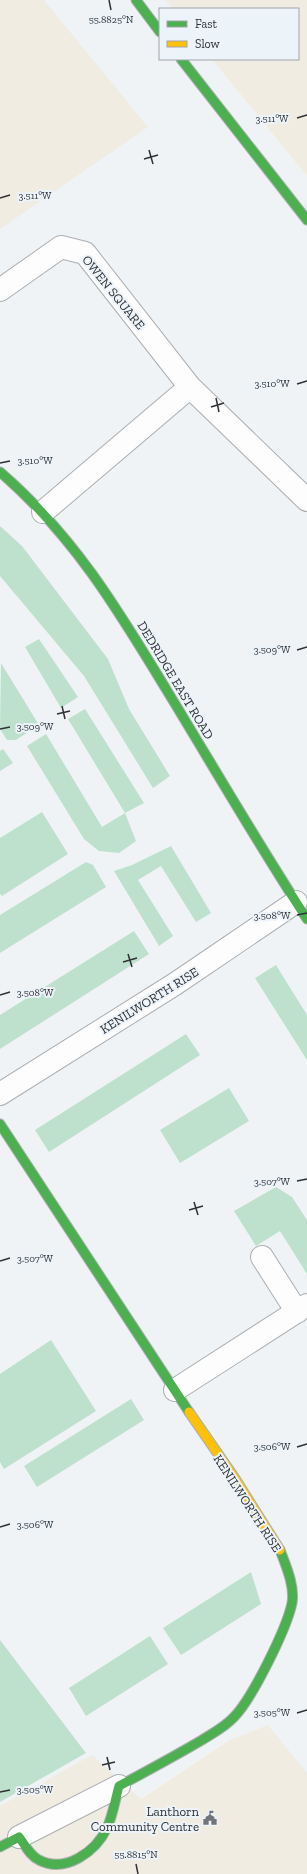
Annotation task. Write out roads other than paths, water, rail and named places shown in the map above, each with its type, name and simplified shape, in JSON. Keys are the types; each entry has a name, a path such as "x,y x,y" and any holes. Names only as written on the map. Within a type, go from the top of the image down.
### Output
{"street":[{"path":"136,0 159,31"},
{"path":"182,60 307,220"},
{"path":"300,212 307,230"},
{"name":"OWEN SQUARE","path":"0,289 62,247 85,253 190,387 307,500"},
{"path":"43,512 190,387"},
{"name":"DEDRIDGE EAST ROAD","path":"0,472 17,486 43,512 86,564 124,619 301,910"},
{"name":"KENILWORTH RISE","path":"0,1094 181,980 301,910"},
{"name":"KENILWORTH RISE","path":"0,1124 234,1477 278,1547 289,1572 292,1602 286,1621 261,1677 234,1717 221,1728 170,1759 9,1842"},
{"path":"175,1390 302,1308 262,1257"},
{"name":"KENILWORTH RISE","path":"9,1842 39,1860 53,1866 71,1863 87,1854 101,1839 108,1828 119,1786"}],"place":[{"name":"Lanthorn Community Centre","path":"210,1818"}]}
